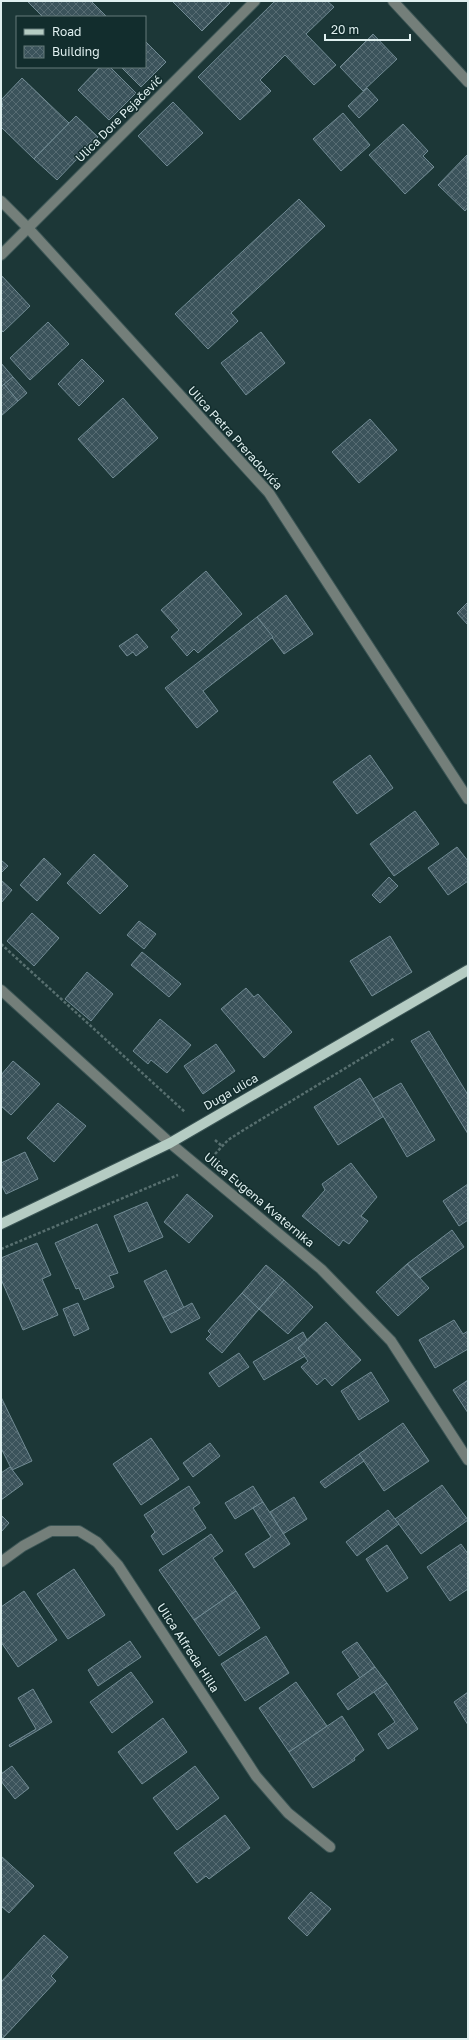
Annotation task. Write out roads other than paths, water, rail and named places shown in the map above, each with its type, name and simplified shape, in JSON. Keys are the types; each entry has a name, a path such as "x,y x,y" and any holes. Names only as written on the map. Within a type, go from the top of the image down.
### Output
{"main road":[{"name":"Duga ulica","path":"1,1224 170,1143 468,970"}],"street":[{"name":"Ulica Dore Pejačević","path":"1,255 29,229 255,1"},
{"path":"392,1 468,82"},
{"name":"Ulica Petra Preradovića","path":"1,201 29,229 269,493 468,799"},
{"name":"Ulica Eugena Kvaternika","path":"1,990 170,1143 321,1269 391,1341 468,1460"},
{"name":"Ulica Alfreda Hilla","path":"1,1562 23,1546 51,1532 79,1531 97,1542 118,1565 256,1776 288,1813 330,1847"}]}
